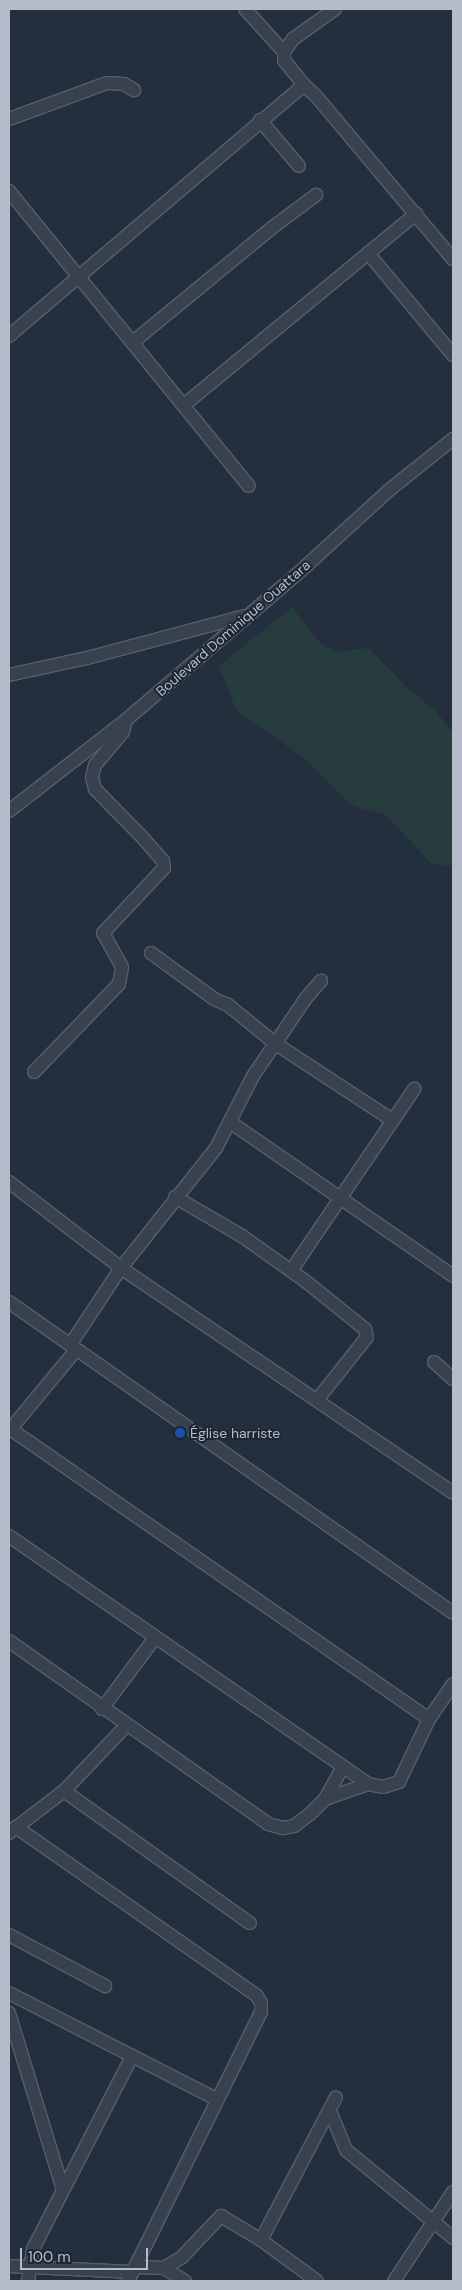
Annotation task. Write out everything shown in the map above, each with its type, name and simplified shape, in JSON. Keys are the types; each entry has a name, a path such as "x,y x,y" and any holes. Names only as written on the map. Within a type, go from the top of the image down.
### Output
{"street":[{"path":"245,9 284,52"},
{"path":"336,9 294,38 284,52 284,60 453,259"},
{"path":"9,119 107,83 124,84 134,90"},
{"path":"9,336 260,120 304,85"},
{"path":"260,120 299,166"},
{"path":"9,191 250,486"},
{"path":"133,342 265,233 316,195"},
{"path":"184,405 416,214"},
{"path":"368,253 453,355"},
{"name":"Boulevard Dominique Ouattara","path":"9,811 126,720 388,491 453,439"},
{"path":"9,675 87,658 247,615"},
{"path":"34,1072 119,984 122,967 103,933 164,868 163,861 95,789 92,777 95,765 123,732 126,720"},
{"path":"151,953 214,999 228,1005 276,1044 392,1120"},
{"path":"321,981 306,998 253,1076 216,1148 175,1197 121,1268 73,1347 9,1429 429,1719"},
{"path":"291,1270 414,1089"},
{"path":"230,1122 342,1197 453,1276"},
{"path":"9,1182 121,1268 453,1493"},
{"path":"175,1197 242,1236 291,1270 360,1325 367,1338 317,1400"},
{"path":"9,1302 453,1613"},
{"path":"434,1362 453,1379"},
{"path":"9,1536 154,1639 368,1784 383,1787 399,1782 429,1719 453,1684"},
{"path":"102,1709 154,1639"},
{"path":"9,1641 126,1726 268,1824 284,1828 294,1826 325,1799 343,1767"},
{"path":"126,1726 64,1791 12,1830 257,1996 261,2012 216,2099 132,2273"},
{"path":"325,1799 368,1784"},
{"path":"64,1791 250,1923"},
{"path":"9,1936 105,1986"},
{"path":"9,1994 131,2058 216,2099"},
{"path":"9,2013 63,2190"},
{"path":"28,2281 33,2249 131,2058"},
{"path":"261,2240 336,2097"},
{"path":"330,2111 346,2150 431,2223 453,2238"},
{"path":"394,2281 453,2192"},
{"path":"9,2266 132,2273 164,2268 182,2257 220,2216 261,2240 317,2281"},
{"path":"164,2268 185,2281"}],"green space":[{"path":"292,607 320,643 335,652 369,648 409,690 434,709 453,733 453,862 448,867 431,863 386,815 353,806 304,758 236,710 219,666"}],"place":[{"name":"Église harriste","path":"180,1433"}]}
